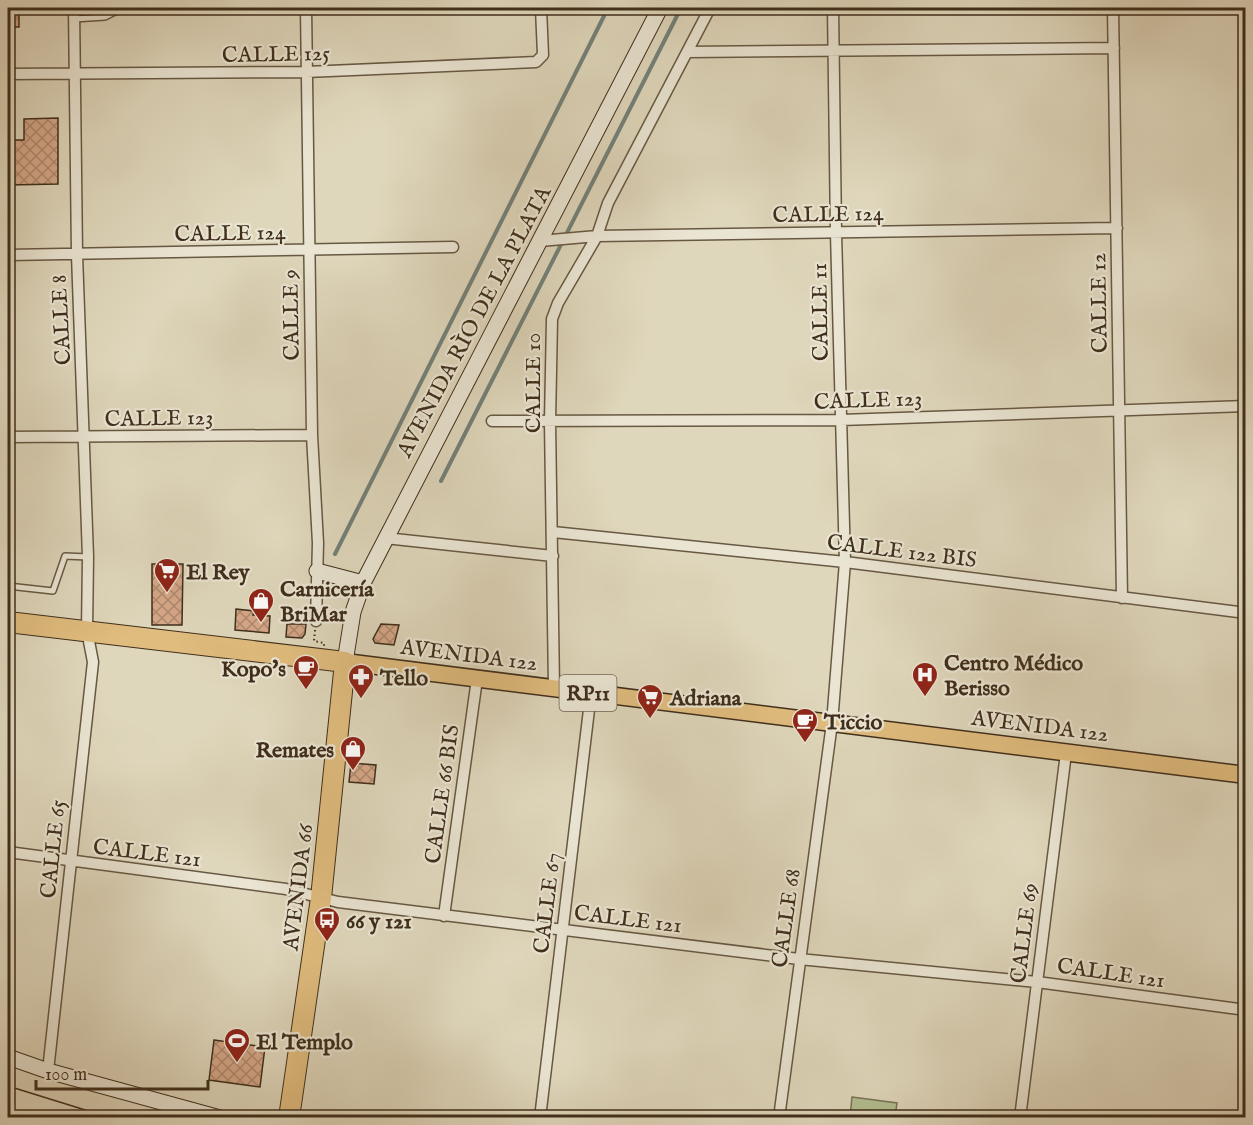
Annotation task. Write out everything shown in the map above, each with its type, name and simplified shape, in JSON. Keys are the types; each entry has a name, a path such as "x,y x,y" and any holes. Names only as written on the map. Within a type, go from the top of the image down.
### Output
{"highway":[{"name":"AVENIDA 122","path":"8,622 345,662"},
{"name":"AVENIDA 66","path":"289,1118 321,898 345,662"}],"main road":[{"name":"AVENIDA RÌO DE LA PLATA","path":"345,662 353,612 363,583 660,8"},
{"path":"317,571 363,583"},
{"name":"AVENIDA 122","path":"345,662 1245,775"},
{"path":"8,1057 48,1071 220,1118"}],"street":[{"name":"CALLE 8","path":"74,8 77,255 88,557 87,632"},
{"name":"CALLE 9","path":"306,8 308,250 317,571 316,621"},
{"name":"CALLE 125","path":"8,74 306,72 536,62 543,55 541,8"},
{"name":"CALLE 10","path":"554,688 550,422 552,319 558,303 597,236 602,215 608,203 710,8"},
{"name":"CALLE 11","path":"832,723 845,562 836,233 833,8"},
{"name":"CALLE 12","path":"1113,8 1122,598"},
{"path":"687,52 1114,48"},
{"name":"CALLE 124","path":"540,241 597,236 1117,228"},
{"name":"CALLE 124","path":"8,255 453,247"},
{"name":"CALLE 123","path":"492,421 841,420 1245,406"},
{"name":"CALLE 123","path":"8,438 312,435"},
{"name":"CALLE 122 BIS","path":"553,531 845,562 1245,614"},
{"path":"385,538 553,556"},
{"name":"CALLE 65","path":"48,1071 93,662 87,632"},
{"name":"CALLE 66 BIS","path":"444,916 477,679"},
{"name":"CALLE 67","path":"540,1118 591,693"},
{"name":"CALLE 68","path":"779,1118 832,723"},
{"name":"CALLE 69","path":"1020,1118 1066,753"},
{"name":"CALLE 121","path":"8,852 286,889 338,902 444,916 799,959 1037,982 1245,1010"}],"lane":[{"path":"74,19 105,17 118,8"},
{"path":"8,586 53,591 65,556 88,557"}],"path":[{"path":"316,621 314,641 324,643 324,659"}],"green space":[{"path":"852,1097 897,1103 895,1117 850,1117"}],"building":[{"path":"8,8 19,8 19,27 8,27"},
{"path":"58,118 58,184 8,185 8,140 24,140 24,119"},
{"name":"El Rey","path":"152,564 183,564 182,625 152,625"},
{"path":"236,609 254,611 253,615 270,616 269,633 235,630"},
{"path":"287,624 306,624 305,634 302,638 286,637"},
{"path":"381,624 399,625 394,645 375,643 373,639"},
{"path":"351,763 376,765 374,784 349,782"},
{"name":"El Templo","path":"214,1040 265,1047 260,1087 209,1080"}],"waterway":[{"path":"335,554 608,8"},
{"path":"441,481 681,8"}],"tram line":[{"path":"8,1086 111,1118"}],"place":[{"name":"El Rey","path":"167,594"},
{"name":"Carnicería BriMar","path":"261,624"},
{"name":"Kopo's","path":"306,691"},
{"name":"Centro Médico Berisso","path":"925,698"},
{"name":"Tello","path":"361,700"},
{"name":"Adriana","path":"650,720"},
{"name":"Ticcio","path":"805,744"},
{"name":"Remates","path":"353,772"},
{"name":"66 y 121","path":"327,943"},
{"name":"El Templo","path":"237,1064"}]}
